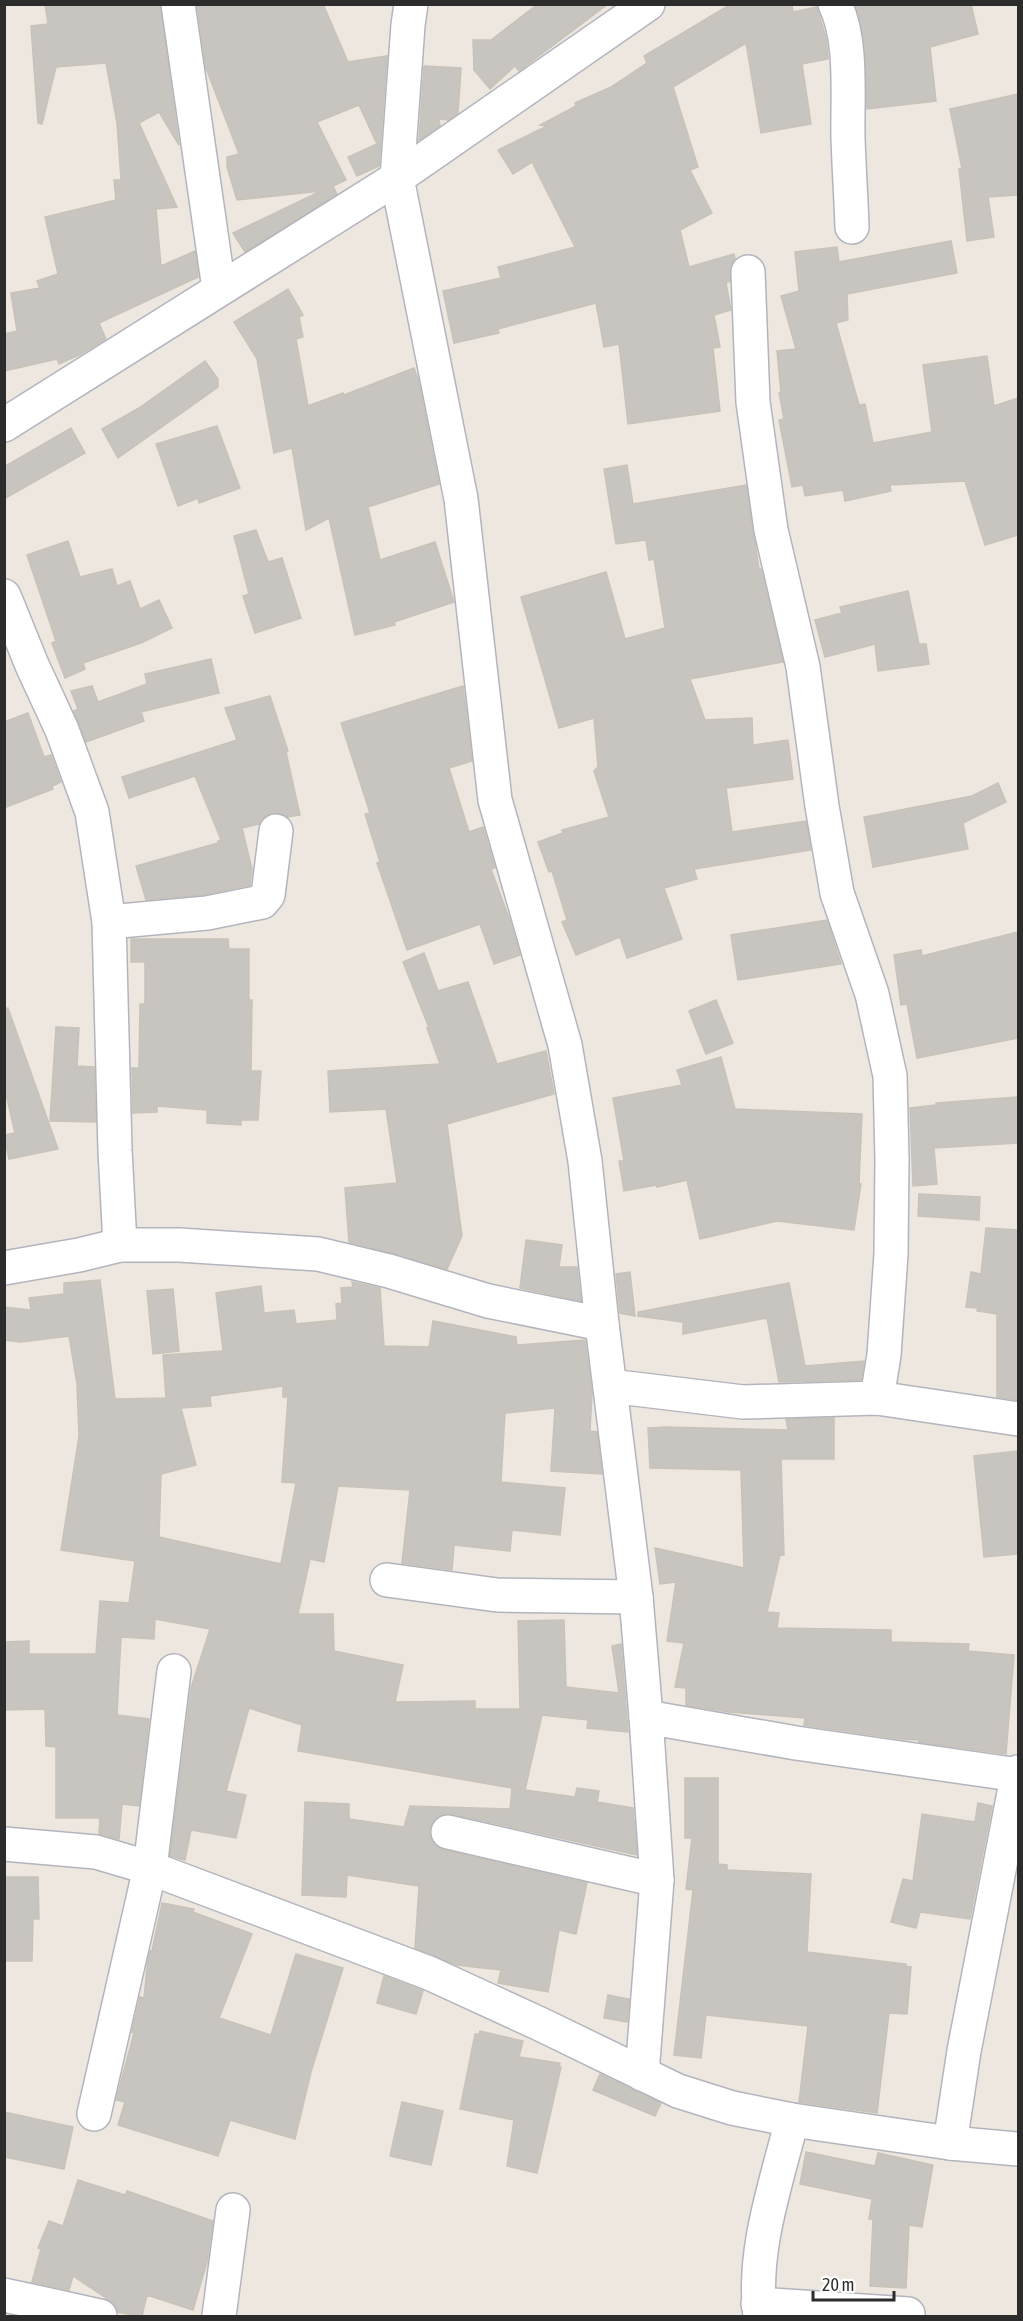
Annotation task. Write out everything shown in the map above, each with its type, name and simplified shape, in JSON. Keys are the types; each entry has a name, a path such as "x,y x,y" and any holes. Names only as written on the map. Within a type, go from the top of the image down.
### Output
{"street":[{"path":"178,4 219,289"},
{"path":"411,4 397,178 461,499 495,800 565,1045 585,1161 602,1324 636,1597 657,1880 642,2074"},
{"path":"4,425 397,178 648,4"},
{"path":"835,4 840,14 848,67 852,227"},
{"path":"748,272 753,402 771,530 803,667 822,806 837,893 872,994 890,1076 891,1254 884,1354 877,1398"},
{"path":"4,596 62,730 92,812 109,922 120,1245"},
{"path":"109,922 207,913 262,902 268,895 276,831"},
{"path":"4,1268 79,1255 120,1245 179,1245 318,1254 389,1271 488,1301 602,1324"},
{"path":"610,1386 743,1402 877,1398 1018,1419"},
{"path":"387,1580 497,1595 636,1597"},
{"path":"94,2114 150,1868 174,1671"},
{"path":"646,1717 796,1743 1017,1790 964,2051 950,2143"},
{"path":"448,1832 657,1880"},
{"path":"4,1844 96,1852 150,1868 429,1973 678,2091 732,2108 792,2120 950,2143 1018,2148"},
{"path":"792,2120 760,2250 757,2292 759,2310 908,2314"},
{"path":"219,2316 233,2210"},
{"path":"4,2295 100,2316"}],"building":[{"path":"45,4 160,4 179,145 159,112 139,123 177,207 156,209 161,266 195,251 198,277 99,323 106,339 81,354 59,364 57,359 4,371 4,334 17,331 11,293 40,288 37,281 58,274 45,217 116,200 114,180 121,180 117,123 106,63 56,67 42,124 38,123 31,26 48,24"},
{"path":"197,4 323,4 348,62 387,56 379,166 357,176 348,157 377,144 359,105 317,122 346,180 333,186 337,194 245,252 233,233 321,191 237,200 227,167 227,157 239,154 206,68"},
{"path":"538,4 608,4 519,71 515,66 490,89 474,70 473,40 491,40"},
{"path":"731,4 792,4 793,12 817,7 826,38 828,59 802,64 811,124 761,133 746,43 673,87 698,167 690,170 712,213 680,230 689,267 734,254 735,259 731,264 730,281 726,283 731,310 714,315 720,347 713,348 720,411 628,424 619,344 604,347 596,303 498,329 499,333 454,343 443,291 501,278 498,267 575,247 532,162 513,174 498,150 547,126 540,125 576,106 575,103 611,87 647,63 644,56"},
{"path":"855,4 971,4 978,34 930,47 936,101 867,109 865,50"},
{"path":"424,66 461,68 458,113 448,120 439,119 440,126 419,140"},
{"path":"1018,94 1018,195 988,197 994,237 967,241 959,169 962,169 950,109"},
{"path":"951,241 957,273 847,294 848,320 836,323 859,405 865,404 873,443 932,432 923,365 987,356 994,406 1018,398 1018,535 985,545 965,481 890,485 891,491 845,501 843,490 805,496 803,485 792,487 779,420 784,419 779,393 781,393 777,351 796,349 781,296 799,291 795,252 837,247 839,262"},
{"path":"288,289 303,315 299,317 303,337 296,339 308,406 414,368 439,484 368,507 380,560 435,542 454,602 394,622 395,625 355,635 329,518 306,530 292,448 274,453 257,359 234,322"},
{"path":"205,361 218,379 218,387 118,458 102,429 139,408"},
{"path":"217,426 240,488 199,503 198,498 178,506 156,444"},
{"path":"71,428 85,453 4,499 4,467"},
{"path":"627,465 633,504 746,485 759,569 761,569 783,662 690,679 705,720 752,718 753,745 788,740 793,779 726,788 732,832 806,821 811,850 694,869 697,879 664,888 682,939 627,958 620,937 576,955 562,922 567,920 552,871 549,872 538,842 563,833 562,830 609,817 594,771 598,767 594,718 559,728 521,597 606,572 625,639 665,628 654,559 649,560 646,540 616,544 604,469"},
{"path":"256,530 268,562 282,558 301,618 255,633 243,596 249,594 234,536"},
{"path":"68,541 80,577 112,569 117,586 130,581 140,609 159,600 172,628 141,643 83,663 85,669 65,678 52,643 56,641 27,555"},
{"path":"908,591 919,644 926,644 929,664 878,671 875,644 825,657 815,620 842,613 840,607"},
{"path":"211,659 219,693 141,712 144,721 86,742 74,711 78,709 71,691 92,686 98,702 147,684 145,674"},
{"path":"463,686 472,761 449,768 469,832 483,827 495,868 491,869 520,955 494,964 480,924 407,950 377,863 380,862 365,814 370,813 341,723"},
{"path":"270,696 288,751 286,752 300,815 288,817 279,813 269,814 261,819 259,824 242,828 252,869 250,885 201,895 146,900 136,866 218,843 221,840 195,776 129,798 122,777 237,740 225,708"},
{"path":"28,713 44,757 51,755 61,782 52,786 53,789 4,808 4,722"},
{"path":"998,783 1006,802 963,823 968,849 873,867 864,817 972,796"},
{"path":"827,920 841,964 738,980 731,935"},
{"path":"1018,932 1018,1038 917,1058 907,1004 901,1005 894,955 921,950 922,956"},
{"path":"131,939 228,939 229,949 249,949 249,1000 252,1000 251,1071 261,1071 258,1120 241,1120 241,1125 207,1123 207,1110 157,1106 157,1112 133,1113 132,1068 139,1068 140,1004 145,1004 145,962 131,962"},
{"path":"424,953 438,991 468,982 497,1064 546,1051 554,1094 447,1124 462,1236 447,1269 349,1242 345,1188 397,1183 386,1109 330,1112 328,1071 440,1064 427,1028 429,1028 403,962"},
{"path":"716,1000 733,1043 706,1054 689,1011"},
{"path":"8,1008 58,1149 9,1159 4,1135 15,1133 4,1086 4,1009"},
{"path":"56,1027 79,1028 77,1066 94,1067 96,1122 50,1121"},
{"path":"721,1057 735,1109 862,1114 859,1184 861,1184 854,1230 777,1221 700,1239 687,1180 624,1191 619,1161 624,1161 613,1098 682,1085 677,1070"},
{"path":"1018,1097 1018,1143 934,1148 937,1184 913,1186 910,1108 936,1105 936,1103"},
{"path":"919,1194 980,1197 979,1220 918,1216"},
{"path":"986,1228 1018,1230 1018,1400 997,1397 997,1314 966,1307 971,1272 981,1274"},
{"path":"526,1240 562,1245 559,1267 577,1267 581,1301 520,1288"},
{"path":"630,1272 635,1316 620,1313 616,1274"},
{"path":"100,1280 115,1399 166,1398 163,1355 223,1351 216,1293 261,1286 264,1313 294,1310 296,1324 337,1320 336,1304 342,1303 341,1288 353,1287 352,1282 380,1288 384,1346 429,1347 433,1321 516,1337 517,1345 585,1340 592,1394 590,1431 597,1432 602,1474 551,1471 555,1408 505,1413 501,1482 565,1488 560,1535 512,1530 510,1551 454,1545 452,1570 402,1563 410,1490 338,1486 324,1562 310,1559 298,1614 333,1614 334,1651 403,1665 395,1702 475,1701 475,1709 520,1709 518,1621 564,1620 566,1687 619,1693 612,1646 621,1644 628,1732 587,1728 588,1720 542,1715 525,1790 575,1797 577,1788 599,1791 597,1802 633,1808 637,1855 452,1814 443,1814 435,1819 430,1828 430,1837 435,1845 444,1850 587,1883 576,1934 559,1930 548,1992 498,1983 501,1970 456,1965 415,1948 419,1886 347,1875 346,1897 302,1895 305,1802 349,1804 349,1819 404,1827 410,1806 510,1809 512,1788 298,1751 302,1725 249,1708 226,1791 246,1795 236,1838 191,1830 185,1860 170,1856 191,1688 210,1629 155,1619 154,1639 121,1637 117,1715 149,1719 139,1806 122,1804 119,1839 99,1834 100,1818 56,1818 56,1747 46,1746 45,1709 4,1710 4,1642 29,1641 29,1654 96,1654 100,1601 129,1603 135,1561 61,1550 79,1436 77,1384 69,1336 21,1342 4,1340 4,1307 31,1310 29,1298 64,1294 64,1283","holes":["283,1386 283,1397 288,1397 282,1482 296,1483 281,1564 159,1537 161,1474 196,1465 181,1408 211,1406 210,1396"]},
{"path":"789,1283 805,1366 864,1361 861,1380 779,1382 767,1318 683,1334 683,1322 638,1316 638,1312"},
{"path":"173,1289 179,1351 153,1354 147,1291"},
{"path":"834,1418 834,1459 781,1459 784,1555 780,1555 767,1612 779,1613 777,1628 891,1630 891,1642 969,1644 968,1651 1014,1655 1006,1754 804,1725 805,1718 729,1712 686,1705 686,1688 675,1687 684,1643 667,1641 676,1582 660,1584 655,1548 744,1568 741,1470 650,1468 648,1428 788,1430 786,1419"},
{"path":"1018,1451 1018,1554 984,1557 974,1456"},
{"path":"685,1778 718,1778 718,1864 727,1865 727,1870 811,1874 807,1952 906,1964 905,1966 911,1967 907,2014 889,2013 877,2113 799,2102 808,2026 706,2015 701,2058 674,2055 693,1890 686,1889 692,1838 685,1838"},
{"path":"978,1803 992,1806 970,1919 920,1912 916,1928 891,1922 903,1879 913,1881 922,1814 975,1822"},
{"path":"4,1877 38,1877 39,1919 33,1919 32,1961 4,1961"},
{"path":"162,1903 194,1909 193,1912 252,1934 219,2018 271,2035 296,1954 343,1968 311,2072 295,2139 230,2120 218,2156 118,2125 125,2102 116,2100 134,2033 132,2032 140,1997 144,1998 148,1959 152,1951"},
{"path":"384,1976 423,1991 416,2014 377,2003"},
{"path":"608,1995 629,1999 627,2022 604,2018"},
{"path":"480,2031 523,2041 519,2057 560,2063 537,2173 507,2166 514,2120 460,2109 475,2034 479,2034"},
{"path":"600,2074 661,2103 655,2116 593,2090"},
{"path":"402,2102 443,2111 431,2165 390,2156"},
{"path":"4,2112 73,2127 64,2169 4,2157"},
{"path":"806,2152 875,2166 878,2153 933,2165 922,2227 909,2225 906,2288 870,2286 873,2219 869,2219 872,2199 800,2184"},
{"path":"78,2180 125,2195 127,2191 213,2221 207,2262 193,2310 147,2295 142,2316 137,2316 118,2312 112,2302 73,2276 69,2290 32,2282 41,2249 38,2248 49,2221 63,2226"}]}
